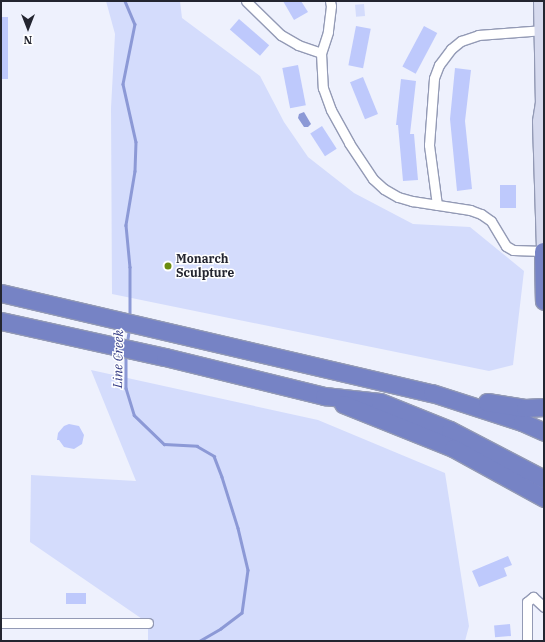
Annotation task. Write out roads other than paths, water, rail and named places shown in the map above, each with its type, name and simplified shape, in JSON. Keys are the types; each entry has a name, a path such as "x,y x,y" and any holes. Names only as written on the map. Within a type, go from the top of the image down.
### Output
{"highway":[{"path":"543,251 544,301"},
{"path":"1,293 94,313 432,394 522,422 544,432"},
{"path":"1,321 165,357 324,396 380,402 450,430 544,479"},
{"path":"432,394 525,408 544,407"},
{"path":"324,396 453,448 544,498"}],"main road":[{"path":"540,1 543,105 539,121 543,251"}],"street":[{"path":"246,1 281,35 298,45 321,53"},
{"path":"330,1 331,6 328,32 321,53 323,88 331,110 349,143 373,179 384,189 398,197 470,210 481,214 491,221 506,246 513,250 543,251"},
{"path":"437,205 429,145 434,78 439,65 451,49 461,41 478,35 542,30"},
{"path":"527,641 527,602 533,597 544,606"},
{"path":"1,623 148,623"}],"water":[{"path":"304,112 311,124 308,127 304,127 298,118 299,114"}],"waterway":[{"name":"Line Creek","path":"125,1 135,24 123,84 136,142 135,171 126,225 130,267 130,316"},
{"name":"Line Creek","path":"127,342 129,329"},
{"name":"Line Creek","path":"126,355 126,388 134,415 164,444 197,446 214,456 238,528 248,570 242,613 221,629 200,641"}],"place":[{"name":"Monarch Sculpture","path":"168,266"}]}
